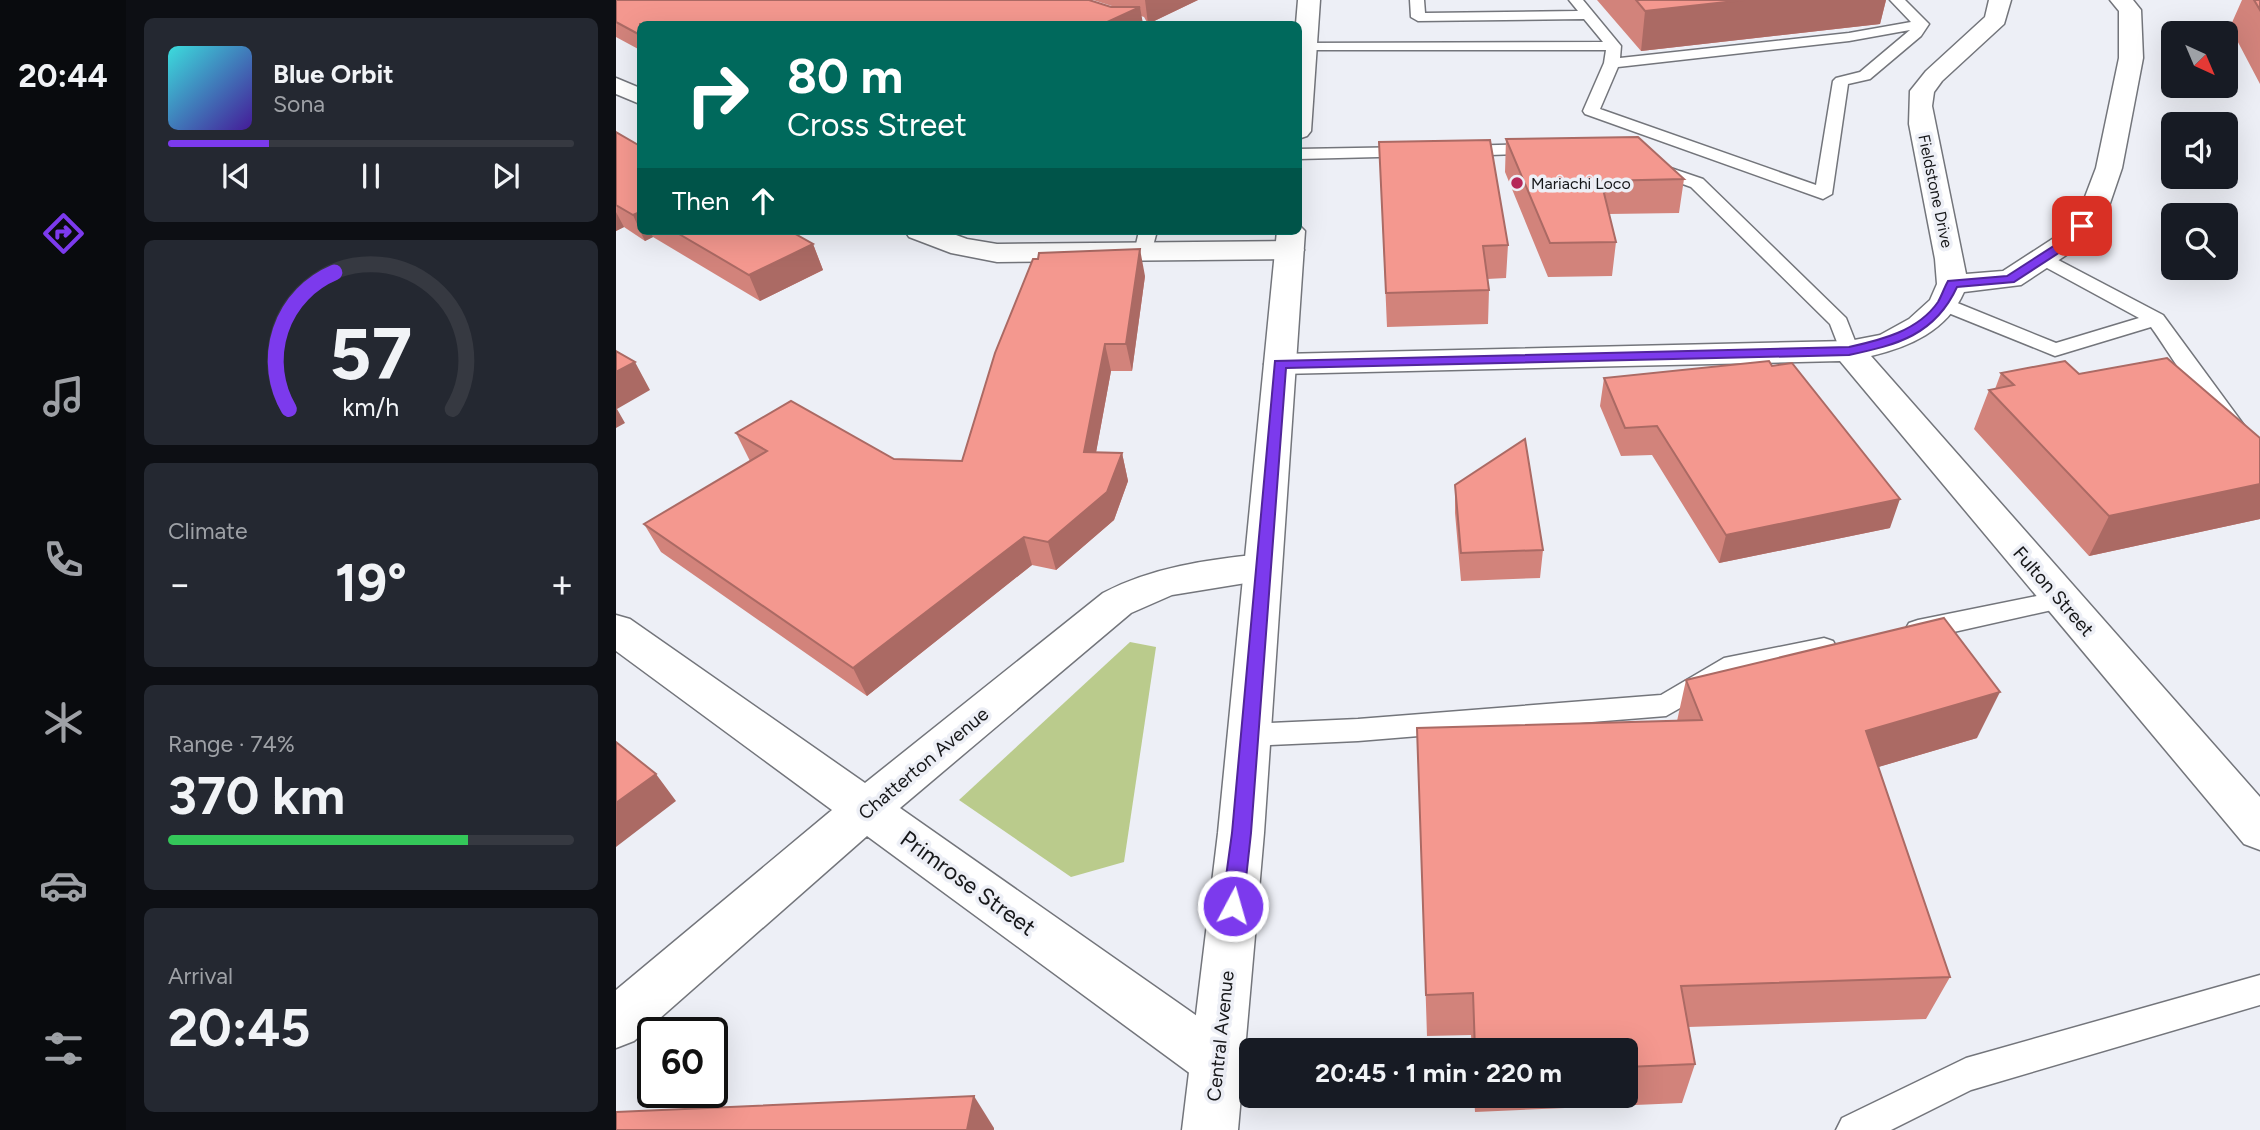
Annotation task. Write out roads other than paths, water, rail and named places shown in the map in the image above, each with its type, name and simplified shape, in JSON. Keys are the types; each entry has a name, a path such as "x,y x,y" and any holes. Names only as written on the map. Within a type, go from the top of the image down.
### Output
{"street":[{"path":"1302,41 1309,0"},
{"name":"Fieldstone Drive","path":"1947,294 1950,259 1920,106 1922,91 1934,76 1996,19 2000,0"},
{"path":"1280,364 1849,351 1891,342 1920,326 1947,294 2010,279 2043,258 2070,240 2093,212 2109,168 2131,58 2130,10 2121,0"},
{"path":"616,85 637,96"},
{"path":"930,235 961,247 997,253 1145,242 1290,240"},
{"name":"Central Avenue","path":"1210,1130 1249,735 1290,240"},
{"name":"Fulton Street","path":"1849,351 2260,830"},
{"name":"Chatterton Avenue","path":"616,1023 865,810 1117,603 1135,592 1163,582 1262,568"},
{"name":"Primrose Street","path":"616,630 1218,1062"}],"lane":[{"path":"1418,0 1418,17 1589,15"},
{"path":"1515,0 1518,16"},
{"path":"1576,0 1614,46 1612,63 1591,111 1823,194 1841,81 1865,76 1916,33 1922,24"},
{"path":"1897,0 1922,24"},
{"path":"1612,63 1849,37 1922,24"},
{"path":"1302,47 1614,46"},
{"path":"1302,154 1552,149"},
{"path":"1633,160 1697,183 1839,322 1849,351"},
{"path":"2043,258 2156,319 2240,439 2260,461"},
{"path":"1947,294 2055,350 2156,319"},
{"path":"1897,634 2061,600"},
{"path":"1249,735 1357,730 1666,705 1733,666 1842,645"},
{"path":"1854,1130 1966,1075 2260,989"}],"place":[{"name":"Mariachi Loco","path":"1517,183"}]}
